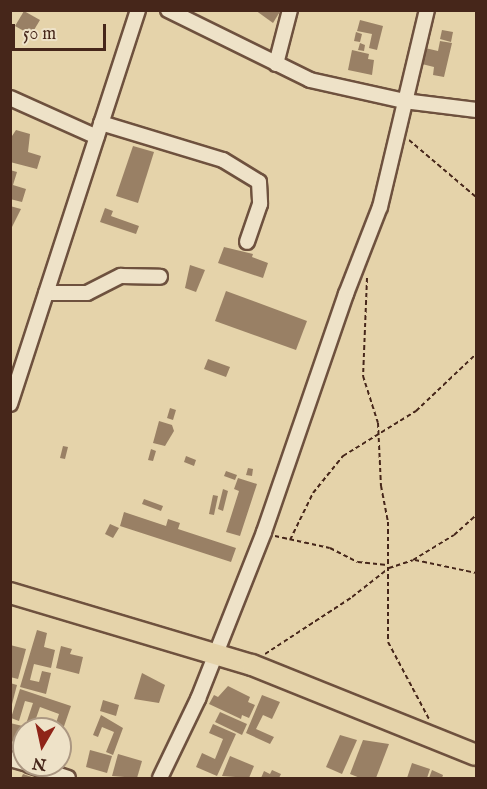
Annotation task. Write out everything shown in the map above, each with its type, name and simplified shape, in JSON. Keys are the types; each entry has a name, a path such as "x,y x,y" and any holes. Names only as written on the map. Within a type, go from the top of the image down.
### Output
{"highway":[{"path":"10,593 252,665 477,755"}],"street":[{"path":"10,404 138,10"},
{"path":"168,10 310,80 404,101 477,110"},
{"path":"276,64 290,10"},
{"path":"166,777 198,699 214,652 264,532 362,252 380,207 427,10"},
{"path":"10,98 97,136"},
{"path":"101,123 223,160 259,182 260,204 247,242"},
{"path":"46,293 87,293 121,276 160,277"}],"path":[{"path":"398,126 417,150 477,197"},
{"path":"362,252 367,279 363,383 379,433 381,486 388,522 387,642 441,742"},
{"path":"290,540 326,474 343,456 416,411 477,354"},
{"path":"264,532 330,548 358,562 388,566 414,560 477,515"},
{"path":"414,560 477,573"},
{"path":"252,665 388,566"}],"building":[{"path":"255,10 281,10 273,23"},
{"path":"24,11 40,20 31,35 15,26"},
{"path":"360,20 383,26 377,50 369,48 372,34 357,31"},
{"path":"442,30 453,32 451,42 440,39"},
{"path":"356,32 362,34 360,42 354,41"},
{"path":"440,41 452,43 444,77 433,75 434,67 422,64 425,48 438,51"},
{"path":"360,43 365,45 364,51 358,50"},
{"path":"352,50 369,54 368,59 374,60 372,75 348,70"},
{"path":"16,130 30,134 28,152 41,156 37,169 10,162 10,139"},
{"path":"133,146 154,152 138,203 116,196"},
{"path":"10,170 17,172 13,185 26,189 22,202 10,199"},
{"path":"10,206 21,209 11,229 10,229"},
{"path":"105,208 113,211 111,216 139,226 136,234 100,222"},
{"path":"224,247 253,254 252,257 268,263 263,278 218,263"},
{"path":"190,265 205,270 196,292 185,288"},
{"path":"226,291 307,321 296,350 215,321"},
{"path":"208,359 230,367 226,377 204,369"},
{"path":"170,408 176,410 173,420 167,418"},
{"path":"159,421 172,425 174,431 165,446 153,443"},
{"path":"63,446 68,447 65,459 60,458"},
{"path":"151,449 156,451 153,461 148,460"},
{"path":"186,456 196,460 194,466 184,462"},
{"path":"248,468 253,469 252,476 246,475"},
{"path":"226,471 237,475 235,480 224,476"},
{"path":"238,478 257,484 240,536 226,532 239,491 234,489"},
{"path":"223,489 228,491 223,511 218,509"},
{"path":"213,495 218,496 214,515 209,514"},
{"path":"144,499 163,506 161,511 142,504"},
{"path":"124,512 166,526 168,519 180,523 178,529 236,548 231,562 120,526"},
{"path":"110,524 119,528 113,538 105,534"},
{"path":"37,630 47,633 44,647 55,650 51,668 34,664 30,680 39,682 42,671 51,673 46,694 20,687"},
{"path":"10,645 26,649 18,679 10,677"},
{"path":"61,646 72,649 70,654 83,657 79,674 56,668"},
{"path":"142,673 165,685 159,703 134,699"},
{"path":"10,683 17,685 11,708 10,708"},
{"path":"228,686 250,697 248,702 255,705 249,718 242,715 241,719 209,704 214,695 218,697"},
{"path":"20,689 71,706 67,717 58,717 59,714 40,707 36,717 28,717 33,703 25,701 20,717 11,718"},
{"path":"262,695 280,702 272,719 263,715 256,729 274,737 270,744 246,733"},
{"path":"103,700 119,705 116,716 100,711"},
{"path":"220,712 247,724 242,735 215,722"},
{"path":"101,715 123,728 113,755 106,752 114,732 102,727 98,737 93,735"},
{"path":"10,723 12,723 12,741 10,741"},
{"path":"213,724 236,734 217,776 196,767 202,753 215,759 223,739 209,733"},
{"path":"340,735 357,740 342,774 326,767"},
{"path":"363,740 389,744 376,778 360,778 350,774"},
{"path":"90,750 112,756 107,773 86,767"},
{"path":"118,754 142,761 137,778 112,776"},
{"path":"230,756 254,766 249,778 222,776"},
{"path":"412,763 430,769 427,778 407,778"},
{"path":"272,770 281,774 279,778 261,778 264,771 270,774"},
{"path":"432,770 443,775 442,778 429,778"}]}
